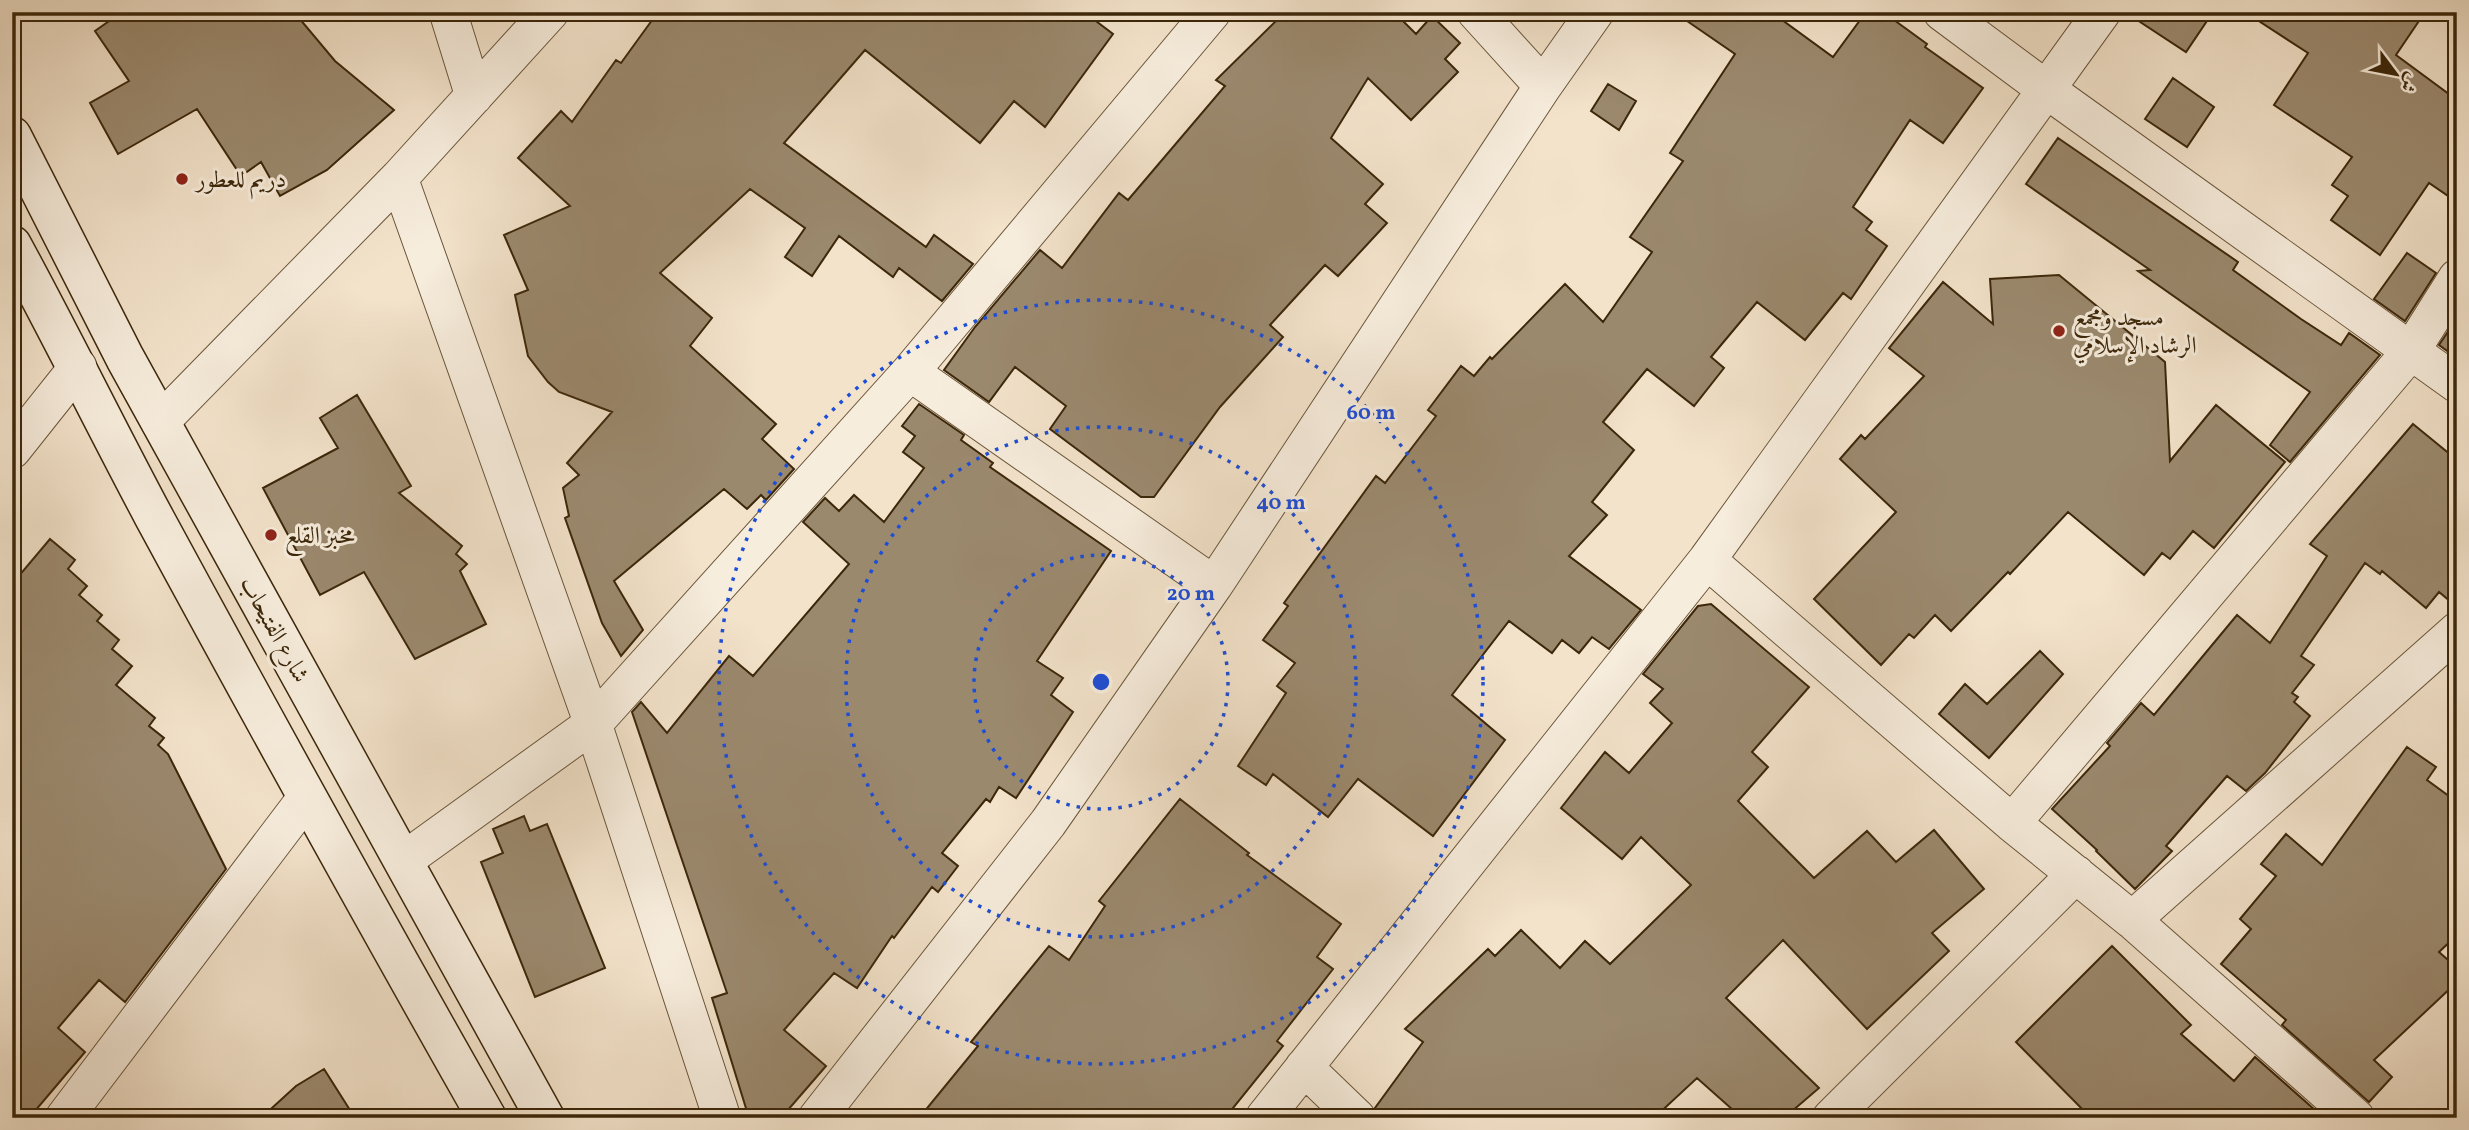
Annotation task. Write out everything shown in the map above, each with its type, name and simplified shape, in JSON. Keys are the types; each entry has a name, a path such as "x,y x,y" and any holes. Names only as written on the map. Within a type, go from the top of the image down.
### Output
{"main road":[{"name":"شارع الفتيحاب","path":"12,136 125,358 545,1118"},
{"path":"12,245 307,797 487,1118"}],"street":[{"path":"448,12 474,96"},
{"path":"160,422 399,178 550,12"},
{"path":"403,861 593,724 910,372 1212,12"},
{"path":"1476,12 1543,86"},
{"path":"817,1118 1048,823 1214,585 1543,86 1595,12"},
{"path":"1942,12 2457,384"},
{"path":"1264,1118 1707,560 2102,12"},
{"path":"399,178 593,724 722,1118"},
{"path":"2012,823 2411,351 2457,278"},
{"path":"12,450 78,367"},
{"path":"910,372 1214,585"},
{"path":"1707,560 2012,823 2132,920 2356,1118"},
{"path":"2132,920 2457,631"},
{"path":"64,1118 307,797"},
{"path":"1830,1118 2076,874"},
{"path":"1304,1067 1357,1118"}],"building":[{"path":"122,12 294,12 335,61 394,110 327,170 280,196 261,162 241,176 197,109 118,154 90,103 129,81 95,31"},
{"path":"658,12 1084,12 1113,34 1045,127 1014,101 980,143 865,50 784,143 926,247 934,235 973,264 942,301 899,268 893,277 839,236 812,276 785,257 805,228 750,189 660,273 712,318 690,346 776,424 762,439 794,469 766,500 761,495 747,509 724,489 614,581 643,630 621,656 602,623 565,518 569,516 563,488 579,475 567,463 612,412 559,392 528,356 515,295 528,290 504,235 570,206 518,158 561,111 572,122 616,60 621,63"},
{"path":"1285,12 1394,12 1416,34 1432,16 1460,43 1445,59 1458,72 1411,120 1368,78 1331,138 1383,184 1365,204 1387,223 1338,276 1325,265 1270,325 1283,337 1220,407 1154,497 1141,497 1050,429 1066,406 1015,367 989,402 944,370 975,327 1040,250 1062,268 1119,193 1128,200 1225,86 1216,80"},
{"path":"1674,12 1771,12 1833,57 1866,12 1883,12 1927,44 1925,47 1983,88 1943,143 1910,120 1853,207 1872,222 1866,230 1887,246 1851,299 1843,293 1805,340 1757,302 1711,357 1724,368 1694,406 1647,369 1603,422 1634,450 1592,502 1607,515 1569,556 1641,610 1609,649 1592,637 1579,653 1562,640 1552,653 1509,621 1452,695 1505,740 1433,836 1358,779 1328,817 1273,774 1266,785 1238,766 1286,693 1277,686 1295,663 1263,640 1288,606 1284,603 1376,476 1385,483 1436,416 1428,410 1461,366 1474,376 1565,284 1603,322 1652,252 1630,237 1683,161 1670,153 1735,54"},
{"path":"2125,12 2213,12 2186,52"},
{"path":"2245,12 2425,12 2396,55 2457,100 2457,202 2429,183 2380,255 2331,220 2348,196 2332,185 2352,157 2274,105 2308,53"},
{"path":"2173,78 2214,107 2187,147 2145,119"},
{"path":"1608,84 1636,101 1619,130 1591,111"},
{"path":"2058,138 2238,262 2233,270 2301,319 2341,345 2349,333 2380,355 2290,462 2270,445 2310,392 2138,271 2150,270 2026,184"},
{"path":"2407,253 2436,273 2405,321 2374,299"},
{"path":"2059,275 2165,362 2170,461 2216,405 2285,462 2214,548 2193,531 2170,559 2162,553 2144,575 2068,512 2010,574 2008,572 1951,631 1935,615 1914,638 1909,634 1881,665 1814,599 1896,512 1840,459 1861,435 1865,439 1924,376 1889,348 1943,282 1993,324 1990,279"},
{"path":"2457,318 2457,358 2439,345"},
{"path":"357,395 411,486 399,493 462,546 456,554 467,564 460,571 486,624 415,659 364,572 320,595 263,488 338,448 320,418"},
{"path":"919,404 964,435 961,440 993,463 990,467 1111,551 1037,661 1063,678 1051,695 1073,712 1016,798 999,787 990,802 986,799 942,853 958,866 938,892 932,887 894,938 892,936 857,988 834,973 784,1030 826,1066 781,1118 749,1118 712,998 727,993 632,712 641,702 667,733 729,656 753,676 849,564 803,522 825,498 839,511 854,495 884,522 924,468 903,452 915,436 902,426"},
{"path":"2413,424 2457,460 2457,607 2439,592 2426,608 2382,571 2380,574 2365,563 2301,656 2314,665 2292,693 2298,697 2294,702 2310,716 2265,773 2246,791 2227,776 2166,846 2172,851 2135,889 2052,809 2110,746 2107,743 2141,703 2154,715 2237,615 2270,643 2327,556 2310,544"},
{"path":"50,539 75,560 68,569 87,586 79,595 102,615 97,621 119,640 112,649 132,666 116,685 155,718 149,726 164,738 158,745 168,754 226,869 125,1002 99,980 58,1028 85,1052 29,1118 12,1118 12,584"},
{"path":"1711,604 1809,687 1752,752 1768,767 1738,801 1814,878 1867,831 1896,862 1934,830 1984,889 1932,933 1949,951 1867,1029 1783,940 1726,998 1819,1088 1784,1118 1742,1118 1697,1078 1654,1118 1377,1118 1375,1108 1423,1042 1405,1029 1488,949 1495,956 1521,930 1560,968 1585,941 1610,964 1691,885 1641,837 1622,859 1561,808 1605,752 1629,773 1672,723 1650,703 1663,689 1643,674 1698,606"},
{"path":"2040,651 2063,674 1989,758 1939,714 1965,684 1987,704"},
{"path":"2407,747 2436,767 2427,780 2457,802 2457,935 2439,952 2457,968 2457,982 2374,1060 2392,1077 2369,1102 2282,1025 2286,1020 2221,964 2251,929 2240,919 2276,876 2261,864 2286,834 2322,865"},
{"path":"1180,799 1249,853 1247,855 1341,924 1317,957 1333,969 1277,1041 1283,1046 1225,1118 919,1118 978,1046 971,1042 1049,946 1069,960 1105,906 1099,901"},
{"path":"524,816 530,831 547,824 605,968 535,997 481,862 503,853 493,829"},
{"path":"2112,946 2191,1025 2181,1034 2234,1081 2255,1057 2324,1118 2091,1118 2016,1042"},
{"path":"324,1069 355,1118 261,1118 296,1086"}],"place":[{"name":"دريم للعطور","path":"182,179"},
{"name":"مسجد ومجمع الرشاد الإسلامي","path":"2059,331"},
{"name":"مخبز القلع","path":"271,535"}]}
